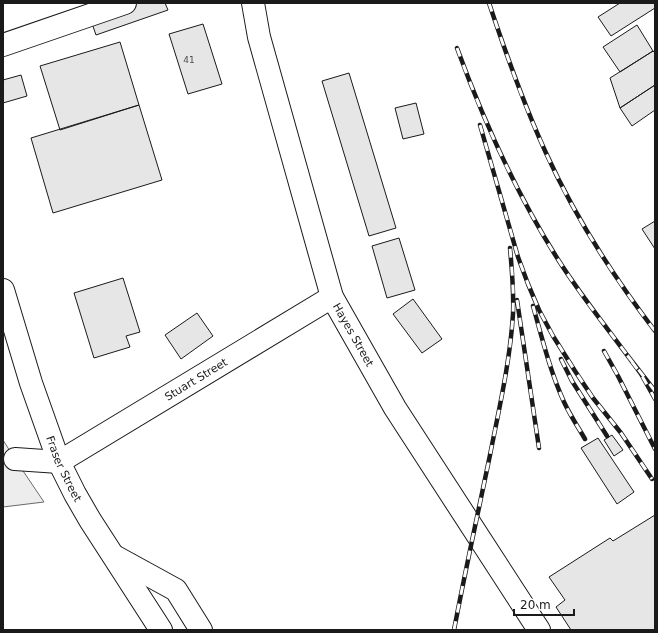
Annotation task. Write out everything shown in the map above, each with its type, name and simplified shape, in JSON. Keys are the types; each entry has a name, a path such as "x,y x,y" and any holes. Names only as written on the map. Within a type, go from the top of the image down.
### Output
{"street":[{"path":"3,45 125,3"},
{"name":"Hayes Street","path":"253,3 259,37 332,297 390,401 539,630"},
{"name":"Fraser Street","path":"3,290 31,383 60,462 75,494 90,520 161,630"},
{"name":"Stuart Street","path":"60,462 332,297"},
{"path":"15,459 60,462"},
{"path":"112,554 176,590 201,630"}],"shaded area":[{"path":"3,440 15,459 44,502 3,507"}],"building":[{"path":"85,3 165,3 168,10 96,35"},
{"path":"620,3 655,3 655,8 611,36 598,17"},
{"path":"203,24 222,84 188,94 169,34"},
{"path":"637,25 653,51 620,72 603,47"},
{"path":"120,42 139,105 60,130 40,66"},
{"path":"653,51 655,53 655,85 620,108 610,78"},
{"path":"349,73 396,228 369,236 322,81"},
{"path":"21,75 27,96 3,103 3,80"},
{"path":"655,85 655,110 632,126 620,108"},
{"path":"416,103 424,134 403,139 395,108"},
{"path":"139,105 162,180 53,213 31,138"},
{"path":"655,221 655,249 642,229"},
{"path":"399,238 415,290 387,298 372,246"},
{"path":"123,278 140,332 126,336 130,347 94,358 74,293"},
{"path":"413,299 442,339 422,353 393,314"},
{"path":"197,313 213,336 181,359 165,335"},
{"path":"612,435 623,450 614,456 604,440"},
{"path":"598,438 634,492 617,504 581,448"},
{"path":"655,515 655,630 571,630 556,607 565,600 549,577 610,538 613,541"}],"railway":[{"path":"489,3 523,98 557,177 582,223 624,289 655,331"},
{"path":"457,48 490,131 529,210 567,273 627,355"},
{"path":"480,125 518,257 539,310 553,336 593,398 621,433 652,479"},
{"path":"454,630 507,368 513,314 513,281 510,248"},
{"path":"517,300 539,448"},
{"path":"533,306 559,390 569,412 585,439"},
{"path":"604,351 655,449"},
{"path":"655,391 627,355 641,374 655,399"},
{"path":"561,359 572,381 607,436"}]}
